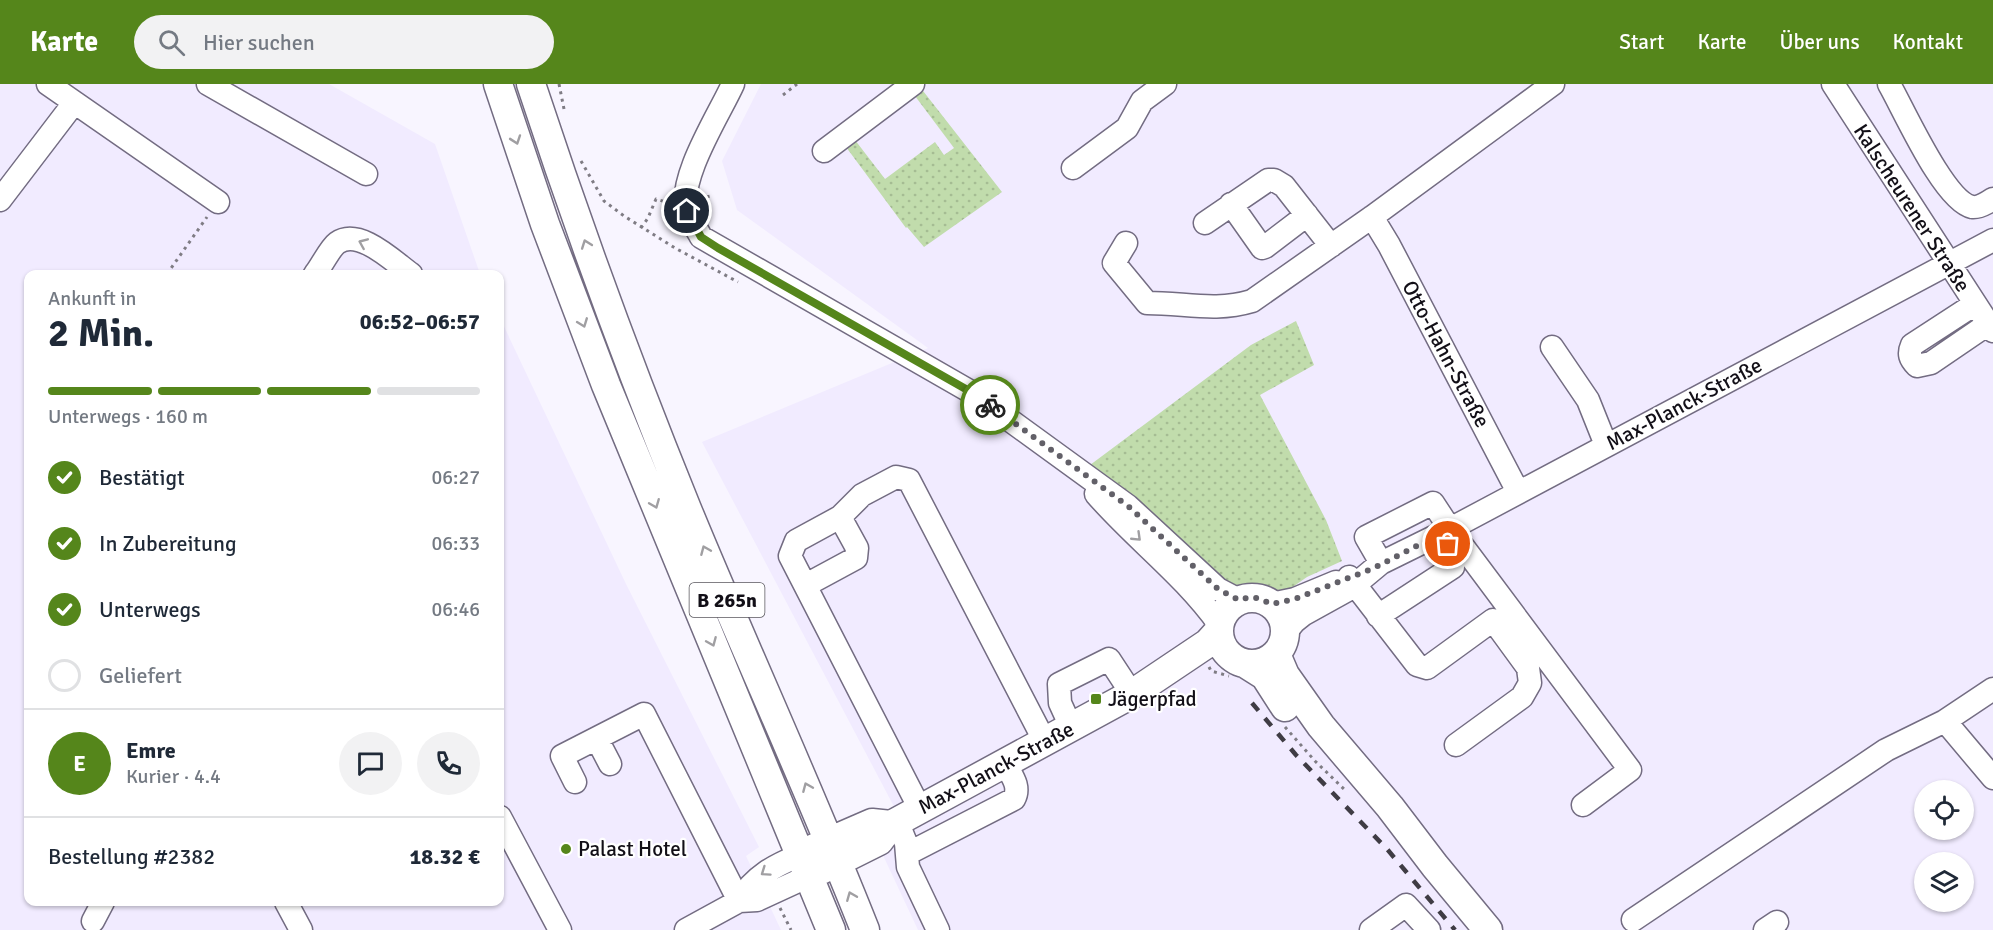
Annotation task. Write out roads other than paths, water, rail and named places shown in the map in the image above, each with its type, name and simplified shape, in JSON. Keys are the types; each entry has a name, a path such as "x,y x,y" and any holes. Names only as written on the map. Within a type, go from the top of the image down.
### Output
{"main road":[{"name":"B 265n","path":"498,84 541,213 606,385 831,930"},
{"name":"B 265n","path":"531,84 590,255 666,456 834,851 865,930"},
{"path":"1435,866 1316,742 1286,708 1265,676 1239,668 1227,653 1220,643 1218,628 1223,614 1230,605 1250,597 1271,604 1279,612 1284,622 1281,644 1286,675 1322,726 1488,930"},
{"name":"Max-Planck-Straße","path":"805,865 834,851 879,841 903,818 1132,694 1208,643 1218,628"},
{"path":"1239,668 1267,660 1281,644"},
{"name":"Max-Planck-Straße","path":"1132,694 1208,664 1239,668"}],"street":[{"path":"48,84 218,202"},
{"path":"208,84 366,174"},
{"path":"733,84 692,166 687,192 687,211 701,237 971,392 1128,506 1218,589 1239,600"},
{"path":"824,151 913,84"},
{"path":"1073,168 1127,128 1142,100 1165,84"},
{"path":"1126,243 1114,263 1147,303 1232,307 1252,301 1372,217 1553,84"},
{"path":"1889,84 1941,180 1953,196 1971,207 1978,207 1993,199"},
{"name":"Kalscheurener Straße","path":"1838,86 1990,328"},
{"path":"0,200 74,103"},
{"path":"1205,223 1268,180 1274,180 1284,186 1331,246"},
{"path":"1231,204 1262,248 1307,215"},
{"name":"Otto-Hahn-Straße","path":"1372,217 1389,245 1518,492"},
{"path":"318,270 337,243 351,238 363,240 405,270"},
{"name":"Max-Planck-Straße","path":"1281,644 1294,622 1352,581 1378,566 1993,240"},
{"path":"1975,304 1912,345 1911,359 1917,366 1931,363 1990,328"},
{"path":"1552,347 1588,400 1606,445"},
{"path":"1070,463 1113,514 1203,602 1218,628"},
{"path":"938,930 908,867 903,818 806,585 790,556 796,540 840,517 862,495 896,477 909,480 1045,742"},
{"path":"1377,615 1453,567 1453,554 1446,531 1433,503 1366,537 1378,566"},
{"path":"806,585 856,558 857,548 840,517"},
{"path":"1446,531 1630,770 1583,806"},
{"path":"1352,581 1417,665 1427,668 1493,620 1528,668 1530,683 1522,697 1456,745"},
{"name":"Max-Planck-Straße","path":"1271,604 1352,581"},
{"path":"1071,727 1060,703 1059,684 1109,659 1132,694"},
{"path":"1633,920 1886,750 1945,721 1993,689"},
{"path":"575,782 562,756 644,714 739,901"},
{"path":"1945,721 1993,778"},
{"path":"597,739 610,764"},
{"path":"907,854 1014,799 1017,794 1016,784 1005,763"},
{"path":"504,825 560,930"},
{"name":"Max-Planck-Straße","path":"686,930 739,901 758,900 805,865"},
{"path":"1371,930 1406,905 1429,930"},
{"path":"288,906 301,930"}],"railway":[{"path":"1252,703 1296,755 1387,849 1455,930"}],"place":[{"name":"Jägerpfad","path":"1096,699"},
{"name":"Palast Hotel","path":"566,849"}]}
